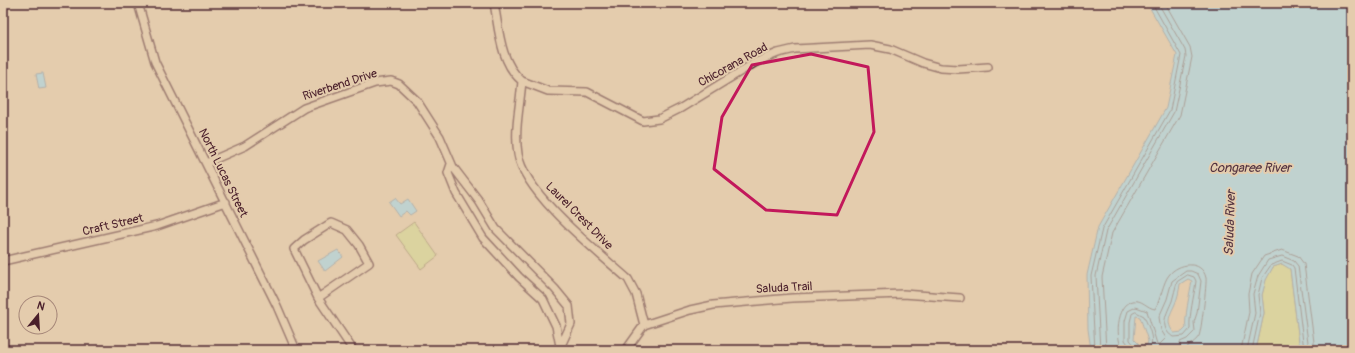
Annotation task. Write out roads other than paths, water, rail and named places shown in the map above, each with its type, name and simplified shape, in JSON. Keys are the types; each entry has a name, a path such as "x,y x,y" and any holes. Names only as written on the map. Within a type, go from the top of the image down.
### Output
{"street":[{"name":"North Lucas Street","path":"138,3 155,62 226,202 296,350"},
{"path":"494,3 501,42 510,67 515,75 522,81"},
{"name":"Chicorana Road","path":"522,81 548,90 587,92 644,121 659,119 681,108 756,62 778,53 795,49 870,45 890,49 923,63 941,68 958,69 988,67"},
{"name":"Riverbend Drive","path":"206,163 245,146 304,108 383,81 399,84 417,101 440,137 451,164 479,201 496,229 507,242 555,289 569,306 571,324 559,348"},
{"name":"Laurel Crest Drive","path":"522,81 516,125 518,155 521,166 531,184 546,203 628,279 636,294 644,325"},
{"name":"Riverbend Drive","path":"451,164 448,173 456,193 483,238 519,277 543,299 556,326 559,348"},
{"name":"Craft Street","path":"3,261 157,226 226,202"},
{"path":"318,298 369,263 359,245 347,230 331,223 304,240 294,249 318,298 353,350"},
{"name":"Saluda Trail","path":"644,325 690,310 761,300 903,294 960,298"},
{"path":"626,350 644,325"}],"water":[{"name":"Congaree River","path":"1147,3 1352,3 1352,350 1300,350 1290,269 1282,264 1273,267 1266,280 1262,295 1264,313 1256,350 1174,350 1171,348 1166,350 1091,350 1088,329 1087,275 1098,227 1166,108 1177,55","holes":["1188,279 1192,281 1186,312 1186,328 1182,332 1174,333 1171,329 1169,318 1177,299 1180,284","1136,316 1140,317 1148,341 1147,345 1140,345 1134,339"]},
{"path":"43,73 46,88 39,89 36,74"},
{"path":"395,198 400,204 408,199 416,211 410,215 406,211 399,216 389,202"},
{"path":"338,250 343,257 325,271 318,261"}],"water label":[{"name":"Saluda River","path":"1230,223"}]}
